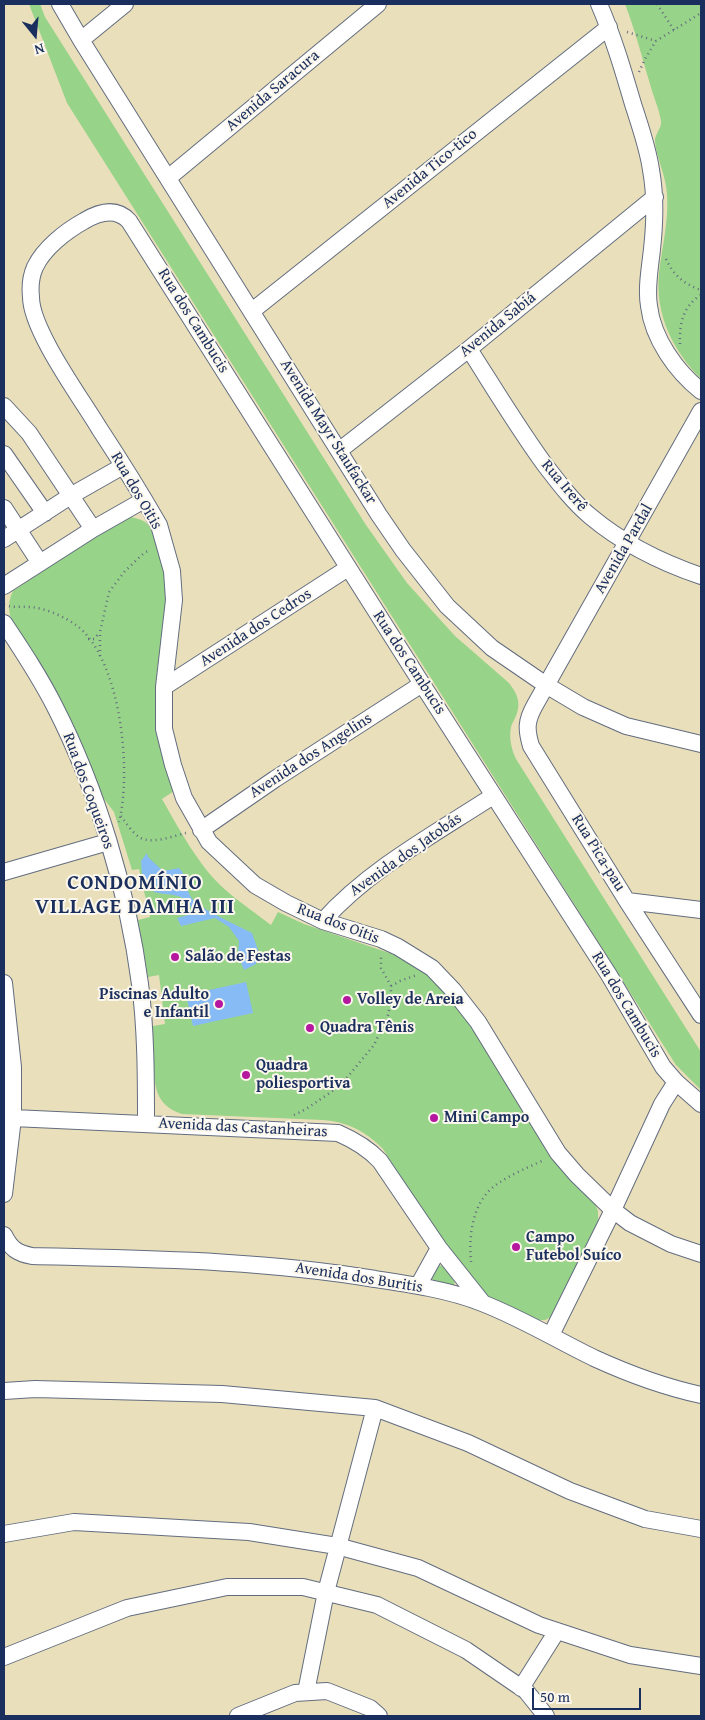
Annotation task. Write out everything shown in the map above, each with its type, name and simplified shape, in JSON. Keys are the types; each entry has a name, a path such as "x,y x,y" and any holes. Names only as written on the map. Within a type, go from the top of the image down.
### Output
{"street":[{"name":"Avenida Mayr Staufackar","path":"60,4 398,543 447,606 492,648 546,685 583,707 626,726 701,744"},
{"path":"81,40 125,4"},
{"name":"Avenida Saracura","path":"168,178 378,4"},
{"path":"599,4 609,27 632,99 651,168 655,197 654,229 648,286 649,307 657,336 669,357 689,382 701,391"},
{"name":"Avenida Tico-tico","path":"252,311 609,27"},
{"name":"Avenida Sabiá","path":"340,450 469,349 655,197"},
{"name":"Rua dos Cambucis","path":"35,267 46,251 72,228 95,215 110,212 124,215 146,246 348,568 609,975 663,1067 676,1082 701,1104"},
{"name":"Rua dos Oitis","path":"35,267 30,299 39,327 55,358 159,525 165,544 172,571 174,600 164,687 164,729 172,765 184,798 209,842 255,885 286,903 323,921 381,939 432,968 453,990 478,1022 558,1153 577,1175 630,1223 671,1244 701,1254"},
{"name":"Rua Irerê","path":"469,349 531,445 562,488 590,516 628,542 676,568 701,576"},
{"path":"4,406 29,433 93,529"},
{"name":"Avenida Pardal","path":"546,685 701,412"},
{"path":"4,454 45,513"},
{"path":"4,539 72,495 123,466"},
{"path":"4,586 93,529 144,500"},
{"path":"4,508 40,563"},
{"name":"Avenida dos Cedros","path":"164,687 348,568"},
{"name":"Rua dos Coqueiros","path":"4,623 45,689 72,743 108,842 131,929 140,984 144,1024 146,1123"},
{"name":"Avenida dos Angelins","path":"201,830 275,779 422,684"},
{"name":"Rua Pica-pau","path":"546,685 528,718 531,746 627,901 701,1015"},
{"name":"Avenida dos Jatobás","path":"323,921 343,899 363,884 411,849 493,796"},
{"path":"4,872 108,842"},
{"path":"627,901 701,910"},
{"path":"4,983 13,1067 13,1118 4,1194"},
{"path":"552,1334 614,1210 662,1104 676,1082"},
{"name":"Avenida das Castanheiras","path":"13,1118 338,1133 371,1151 380,1161 439,1248 482,1302"},
{"name":"Avenida dos Buritis","path":"4,1235 19,1254 32,1256 282,1267 418,1286 482,1302 552,1334 593,1357 630,1374 667,1387 701,1395"},
{"path":"418,1286 439,1248"},
{"path":"4,1391 35,1388 222,1394 375,1408 468,1443 570,1491 645,1519 701,1529"},
{"path":"306,1692 337,1546 375,1408"},
{"path":"4,1534 74,1522 249,1532 337,1546 418,1568 557,1631 630,1654 701,1666"},
{"path":"4,1656 127,1608 227,1588 303,1587 377,1605 466,1650 526,1691 546,1716"},
{"path":"521,1688 557,1631"},
{"path":"238,1716 295,1693 327,1690 370,1708 379,1716"}],"path":[{"path":"657,4 674,30"},
{"path":"632,99 636,78 656,41 701,13"},
{"path":"609,27 656,41"},
{"path":"664,254 675,275 687,284 701,290"},
{"path":"682,353 679,327 685,312 695,299 701,295"},
{"path":"100,656 100,632 109,592 125,571 144,553 165,544"},
{"path":"4,606 40,608 62,617 77,626 100,656 121,718 125,755 120,816 143,839 158,840 201,830"},
{"path":"88,639 94,639 100,632"},
{"path":"306,1109 340,1086 374,1045 385,1023 390,1008 391,986 381,968 381,939"},
{"path":"391,986 432,968"},
{"path":"472,1264 470,1233 479,1206 488,1192 521,1171 558,1153"}],"green space":[{"path":"29,4 40,4 45,17 366,525 407,583 455,636 509,683 514,690 518,709 510,735 516,759 701,1052 701,1090 676,1065 67,103"},
{"path":"625,4 701,4 701,379 674,344 663,318 660,304 659,273 667,204 665,181 655,142 661,121"},
{"path":"129,517 148,524 164,561 167,580 167,611 157,674 156,703 162,741 174,791 162,799 189,845 208,872 230,894 271,925 278,912 304,924 401,957 427,973 448,993 563,1169 594,1202 598,1211 598,1222 553,1316 545,1320 536,1320 489,1297 458,1266 383,1149 356,1128 323,1120 182,1114 173,1110 161,1100 155,1079 153,1026 165,1024 159,975 148,977 138,920 150,917 139,869 132,870 114,812 101,795 12,622 9,610 9,602 13,591 120,519"},
{"path":"439,1265 445,1267 455,1280 452,1287 437,1283 432,1279 434,1271"}],"water":[{"path":"147,853 148,857 163,871 179,868 185,877 191,897 201,906 252,933 258,950 256,964 244,970 238,955 239,941 229,927 215,918 181,926 177,918 192,914 191,907 184,898 154,892 142,874 141,861"},
{"name":"Piscinas Adulto e Infantil","path":"246,982 253,1013 193,1026 186,995"}],"place":[{"name":"Salão de Festas","path":"175,957"},
{"name":"Volley de Areia","path":"347,1000"},
{"name":"Piscinas Adulto e Infantil","path":"219,1004"},
{"name":"Quadra Tênis","path":"310,1028"},
{"name":"Quadra poliesportiva","path":"246,1075"},
{"name":"Mini Campo","path":"434,1118"},
{"name":"Campo Futebol Suíco","path":"516,1247"}],"district":[{"name":"CONDOMÍNIO VILLAGE DAMHA III","path":"135,896"}]}
